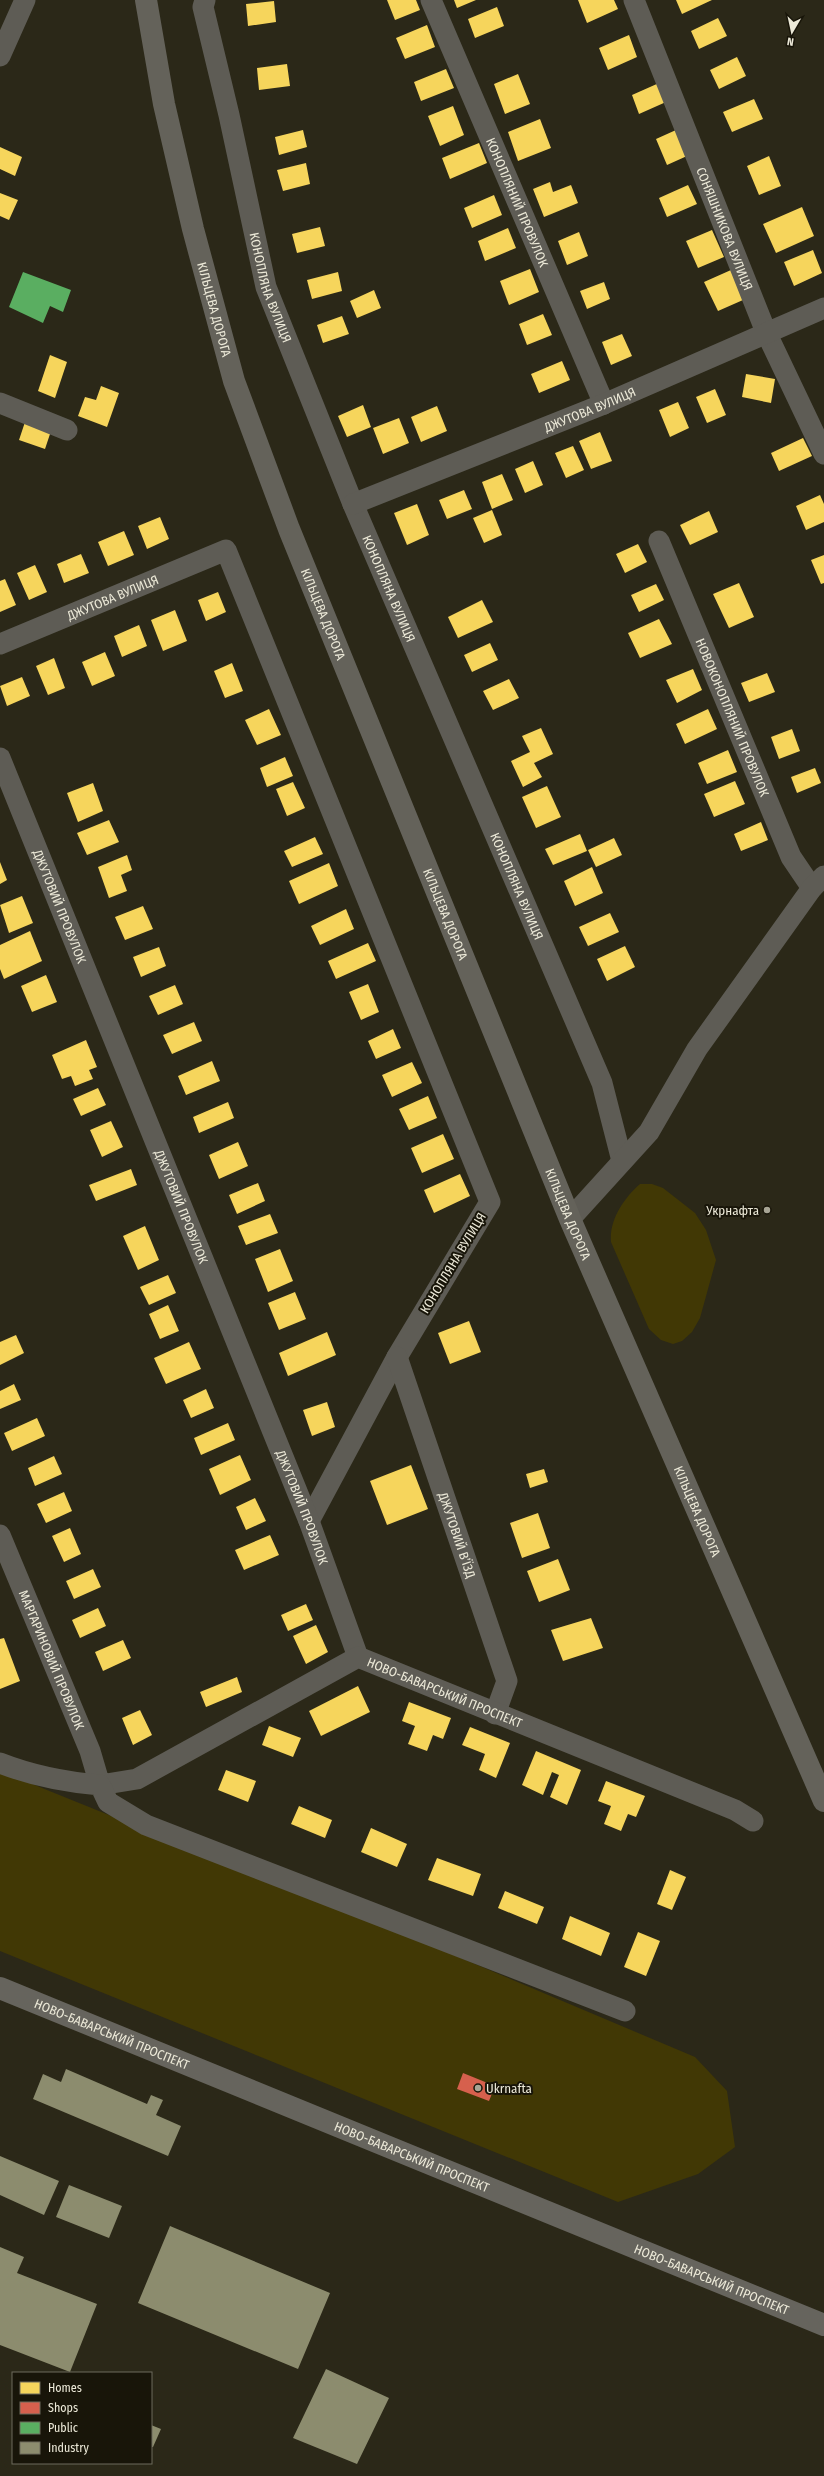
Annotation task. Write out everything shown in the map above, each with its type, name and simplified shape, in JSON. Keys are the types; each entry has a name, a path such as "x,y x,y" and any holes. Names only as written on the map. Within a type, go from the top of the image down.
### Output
{"highway":[{"name":"КІЛЬЦЕВА ДОРОГА","path":"146,0 174,148 193,229 234,381 289,529 570,1219 824,1801"}],"main road":[{"name":"НОВО-БАВАРСЬКИЙ ПРОСПЕКТ","path":"0,1988 824,2325"}],"street":[{"path":"0,56 6,27 25,0"},
{"name":"КОНОПЛЯНА ВУЛИЦЯ","path":"205,0 203,7 266,287 353,504 602,1083 622,1161"},
{"name":"КОНОПЛЯНИЙ ПРОВУЛОК","path":"431,0 604,404"},
{"name":"СОНЯШНИКОВА ВУЛИЦЯ","path":"634,0 766,332 824,454"},
{"name":"ДЖУТОВА ВУЛИЦЯ","path":"353,504 604,404 824,308"},
{"path":"0,403 67,430"},
{"name":"НОВОКОНОПЛЯНИЙ ПРОВУЛОК","path":"660,541 791,857 818,882"},
{"name":"КОНОПЛЯНА ВУЛИЦЯ","path":"226,550 490,1202 397,1357 309,1521"},
{"name":"ДЖУТОВА ВУЛИЦЯ","path":"0,644 226,550"},
{"name":"ДЖУТОВИЙ ПРОВУЛОК","path":"0,758 309,1521 358,1658"},
{"path":"570,1219 649,1132 697,1049 818,882"},
{"name":"ДЖУТОВИЙ В’ЇЗД","path":"397,1357 507,1681 495,1714"},
{"name":"МАРГАРИНОВИЙ ПРОВУЛОК","path":"0,1535 90,1752 100,1785"},
{"name":"НОВО-БАВАРСЬКИЙ ПРОСПЕКТ","path":"0,1762 29,1774 61,1782 100,1785 137,1779 358,1658 735,1810 753,1821"},
{"path":"100,1785 108,1802 146,1825 626,2011"}],"shaded area":[{"path":"640,1184 652,1184 663,1188 695,1213 706,1230 716,1260 700,1318 692,1332 682,1341 673,1344 661,1340 649,1329 611,1242 612,1226 619,1210 628,1196"},
{"path":"0,1771 418,1940 695,2057 727,2091 735,2147 698,2174 618,2202 0,1951"}],"building: Homes":[{"path":"387,0 416,0 420,10 395,20"},
{"path":"454,0 476,0 457,8"},
{"path":"578,0 614,0 618,9 587,23"},
{"path":"676,0 712,0 682,14"},
{"path":"274,1 276,22 248,26 246,4"},
{"path":"497,7 504,26 475,38 468,19"},
{"path":"718,18 727,36 699,49 691,31"},
{"path":"427,25 435,47 405,59 396,38"},
{"path":"629,35 637,57 608,70 599,48"},
{"path":"737,57 746,76 719,89 710,70"},
{"path":"287,64 290,86 259,90 257,68"},
{"path":"446,69 454,88 421,101 414,82"},
{"path":"518,74 530,104 505,114 494,84"},
{"path":"659,83 666,102 639,114 632,95"},
{"path":"754,99 763,119 732,132 723,112"},
{"path":"453,106 464,135 440,146 428,116"},
{"path":"540,119 551,148 518,161 508,132"},
{"path":"303,130 307,147 279,155 275,137"},
{"path":"676,130 687,156 667,165 656,139"},
{"path":"479,143 487,163 450,179 442,158"},
{"path":"0,147 22,157 15,176 0,169"},
{"path":"769,156 781,186 759,195 747,166"},
{"path":"306,163 310,184 283,191 277,170"},
{"path":"550,182 553,192 571,185 578,203 544,217 533,189"},
{"path":"688,185 697,204 667,217 659,198"},
{"path":"0,193 18,200 9,220 0,216"},
{"path":"494,195 502,215 472,228 464,208"},
{"path":"802,207 814,236 776,253 763,224"},
{"path":"320,227 325,246 297,253 292,234"},
{"path":"508,228 516,248 485,261 478,241"},
{"path":"712,230 724,257 698,268 686,241"},
{"path":"579,232 588,256 567,265 558,241"},
{"path":"813,250 822,273 794,286 784,262"},
{"path":"530,269 539,292 509,305 500,281"},
{"path":"731,270 743,300 718,311 704,282"},
{"path":"338,272 342,291 312,299 307,280"},
{"path":"604,282 610,299 587,309 580,291"},
{"path":"374,290 381,308 357,318 350,301"},
{"path":"543,314 552,335 527,345 519,324"},
{"path":"342,316 349,334 323,343 317,325"},
{"path":"622,334 632,356 611,365 602,342"},
{"path":"50,355 67,362 55,398 38,391"},
{"path":"562,361 570,380 539,393 531,374"},
{"path":"746,374 775,379 771,403 742,397"},
{"path":"101,386 119,393 107,427 78,416 85,397 96,400"},
{"path":"715,389 726,415 707,423 696,397"},
{"path":"678,402 689,428 670,437 659,410"},
{"path":"363,405 371,427 347,437 338,416"},
{"path":"437,406 447,431 421,442 411,417"},
{"path":"399,418 409,443 383,454 373,428"},
{"path":"26,419 52,428 45,449 19,440"},
{"path":"600,432 612,461 591,469 579,441"},
{"path":"803,438 812,456 779,471 771,453"},
{"path":"573,446 584,470 566,478 555,453"},
{"path":"533,461 543,485 525,493 515,469"},
{"path":"502,474 513,500 492,509 482,482"},
{"path":"464,490 472,509 447,519 439,500"},
{"path":"820,495 824,504 824,522 806,530 796,506"},
{"path":"417,504 429,535 407,545 394,513"},
{"path":"492,510 502,535 484,543 473,518"},
{"path":"709,511 718,532 690,545 680,525"},
{"path":"160,517 169,539 147,549 138,526"},
{"path":"124,531 134,555 108,566 98,542"},
{"path":"638,544 647,562 625,573 616,554"},
{"path":"81,554 89,573 64,583 57,564"},
{"path":"824,555 824,583 821,584 811,560"},
{"path":"35,565 47,592 29,600 17,573"},
{"path":"5,579 16,605 0,612 0,581"},
{"path":"739,583 754,617 729,628 713,594"},
{"path":"656,584 664,600 639,612 631,595"},
{"path":"218,592 226,612 206,621 198,600"},
{"path":"482,600 493,622 458,638 448,617"},
{"path":"175,610 187,641 163,651 151,620"},
{"path":"659,619 672,644 640,658 628,633"},
{"path":"139,625 147,646 122,657 114,636"},
{"path":"490,643 498,660 472,672 464,655"},
{"path":"105,652 115,676 92,686 82,662"},
{"path":"54,658 65,688 48,695 36,666"},
{"path":"232,663 243,691 225,698 214,671"},
{"path":"693,669 702,690 677,703 666,680"},
{"path":"767,673 775,692 749,702 741,683"},
{"path":"22,677 30,696 7,706 0,686"},
{"path":"509,679 519,698 493,710 483,691"},
{"path":"269,709 281,735 257,745 245,720"},
{"path":"708,709 717,729 685,744 676,724"},
{"path":"541,728 553,754 534,763 542,777 523,787 511,761 530,752 522,736"},
{"path":"792,729 800,751 779,759 771,737"},
{"path":"728,750 737,772 707,784 698,763"},
{"path":"285,757 293,776 267,787 260,768"},
{"path":"815,768 821,783 797,793 791,777"},
{"path":"735,781 745,804 714,817 704,794"},
{"path":"293,782 305,808 287,816 276,789"},
{"path":"93,783 103,811 78,822 67,793"},
{"path":"547,786 561,817 536,828 522,797"},
{"path":"109,820 119,842 87,855 77,833"},
{"path":"761,822 768,840 741,851 734,834"},
{"path":"580,834 587,851 553,865 545,849"},
{"path":"315,837 323,854 292,867 284,851"},
{"path":"614,838 622,855 596,867 588,850"},
{"path":"127,855 132,870 121,875 127,891 109,898 98,867"},
{"path":"0,862 7,880 0,884"},
{"path":"329,863 338,886 299,904 289,881"},
{"path":"592,867 603,893 575,906 564,881"},
{"path":"22,896 33,923 9,933 0,905"},
{"path":"143,906 153,929 125,940 115,917"},
{"path":"346,909 354,929 320,945 311,926"},
{"path":"610,913 619,932 588,946 579,927"},
{"path":"30,931 42,961 4,979 0,969 0,945"},
{"path":"368,943 376,961 336,979 328,961"},
{"path":"625,946 635,967 607,981 597,959"},
{"path":"159,947 166,966 141,977 133,957"},
{"path":"46,975 57,1002 32,1012 21,986"},
{"path":"368,984 379,1012 361,1020 349,992"},
{"path":"175,985 183,1004 158,1015 149,996"},
{"path":"194,1022 202,1041 172,1054 163,1035"},
{"path":"393,1029 401,1048 376,1059 368,1041"},
{"path":"86,1040 97,1067 89,1070 93,1079 75,1086 71,1076 62,1079 52,1055"},
{"path":"212,1061 220,1081 186,1095 178,1076"},
{"path":"412,1062 422,1083 392,1097 382,1075"},
{"path":"98,1088 106,1105 81,1116 73,1099"},
{"path":"428,1096 437,1118 409,1130 399,1109"},
{"path":"228,1102 234,1118 199,1133 193,1117"},
{"path":"111,1121 123,1147 102,1157 90,1130"},
{"path":"443,1134 454,1159 422,1173 411,1148"},
{"path":"238,1142 248,1166 219,1179 209,1155"},
{"path":"131,1169 137,1185 96,1201 89,1185"},
{"path":"460,1174 470,1196 434,1213 424,1190"},
{"path":"258,1183 265,1201 237,1214 229,1195"},
{"path":"270,1214 278,1233 246,1245 238,1226"},
{"path":"145,1226 159,1260 138,1270 123,1236"},
{"path":"280,1249 293,1281 268,1292 255,1259"},
{"path":"168,1275 176,1293 149,1305 140,1287"},
{"path":"295,1292 306,1319 279,1330 268,1303"},
{"path":"168,1305 179,1331 160,1339 149,1314"},
{"path":"469,1321 481,1352 450,1364 438,1333"},
{"path":"327,1332 336,1355 288,1376 279,1353"},
{"path":"16,1335 24,1353 0,1365 0,1342"},
{"path":"189,1342 201,1369 166,1384 154,1358"},
{"path":"14,1384 21,1400 0,1409 0,1391"},
{"path":"206,1389 214,1408 191,1418 183,1400"},
{"path":"327,1402 335,1427 312,1436 303,1410"},
{"path":"37,1418 45,1436 12,1451 4,1433"},
{"path":"228,1423 235,1440 201,1455 194,1438"},
{"path":"240,1455 251,1480 220,1495 209,1469"},
{"path":"54,1456 62,1474 35,1486 28,1468"},
{"path":"411,1465 428,1509 387,1525 370,1481"},
{"path":"544,1469 548,1482 530,1488 526,1474"},
{"path":"64,1492 72,1511 46,1523 37,1504"},
{"path":"255,1498 266,1521 246,1530 236,1507"},
{"path":"538,1513 550,1548 522,1558 510,1523"},
{"path":"70,1528 81,1554 64,1562 52,1536"},
{"path":"270,1535 279,1555 244,1570 235,1550"},
{"path":"558,1559 570,1590 539,1602 527,1571"},
{"path":"93,1569 101,1587 74,1599 66,1581"},
{"path":"306,1604 313,1620 288,1631 281,1615"},
{"path":"98,1608 106,1626 80,1638 72,1620"},
{"path":"591,1618 603,1648 563,1661 551,1630"},
{"path":"316,1625 328,1652 306,1664 293,1636"},
{"path":"4,1638 20,1681 0,1689 0,1639"},
{"path":"123,1640 131,1658 103,1671 95,1652"},
{"path":"237,1677 242,1692 206,1707 200,1692"},
{"path":"358,1686 370,1712 321,1736 309,1711"},
{"path":"409,1702 451,1718 443,1739 433,1735 427,1751 408,1744 415,1726 402,1721"},
{"path":"140,1710 152,1735 133,1745 122,1718"},
{"path":"269,1726 301,1738 293,1757 262,1745"},
{"path":"470,1727 510,1743 496,1778 479,1770 485,1754 462,1745"},
{"path":"536,1751 581,1770 567,1805 550,1797 559,1775 552,1772 543,1795 522,1785"},
{"path":"226,1770 256,1781 248,1802 218,1790"},
{"path":"606,1781 645,1796 636,1817 628,1814 621,1831 604,1824 611,1806 598,1801"},
{"path":"299,1806 332,1820 325,1838 291,1824"},
{"path":"371,1828 407,1844 397,1867 361,1852"},
{"path":"437,1858 481,1874 473,1896 428,1880"},
{"path":"670,1870 686,1877 672,1910 657,1904"},
{"path":"505,1891 544,1907 537,1924 498,1908"},
{"path":"570,1916 610,1933 601,1956 562,1939"},
{"path":"638,1932 660,1941 646,1976 624,1967"}],"building: Shops":[{"path":"463,2073 495,2086 489,2101 457,2089"}],"building: Public":[{"path":"23,272 71,290 63,312 50,306 43,323 9,307"}],"building: Industry":[{"path":"66,2069 147,2104 151,2095 163,2100 156,2115 181,2126 168,2156 33,2099 43,2074 61,2082"},
{"path":"0,2156 59,2181 44,2215 0,2195"},
{"path":"69,2185 122,2206 109,2238 56,2217"},
{"path":"170,2226 330,2293 298,2369 138,2303"},
{"path":"0,2247 24,2257 17,2273 97,2304 70,2372 0,2345"},
{"path":"326,2369 389,2398 357,2464 293,2438"},
{"path":"152,2425 161,2429 152,2447"}],"place":[{"name":"Укрнафта","path":"767,1210"},
{"name":"Ukrnafta","path":"478,2088"}]}
